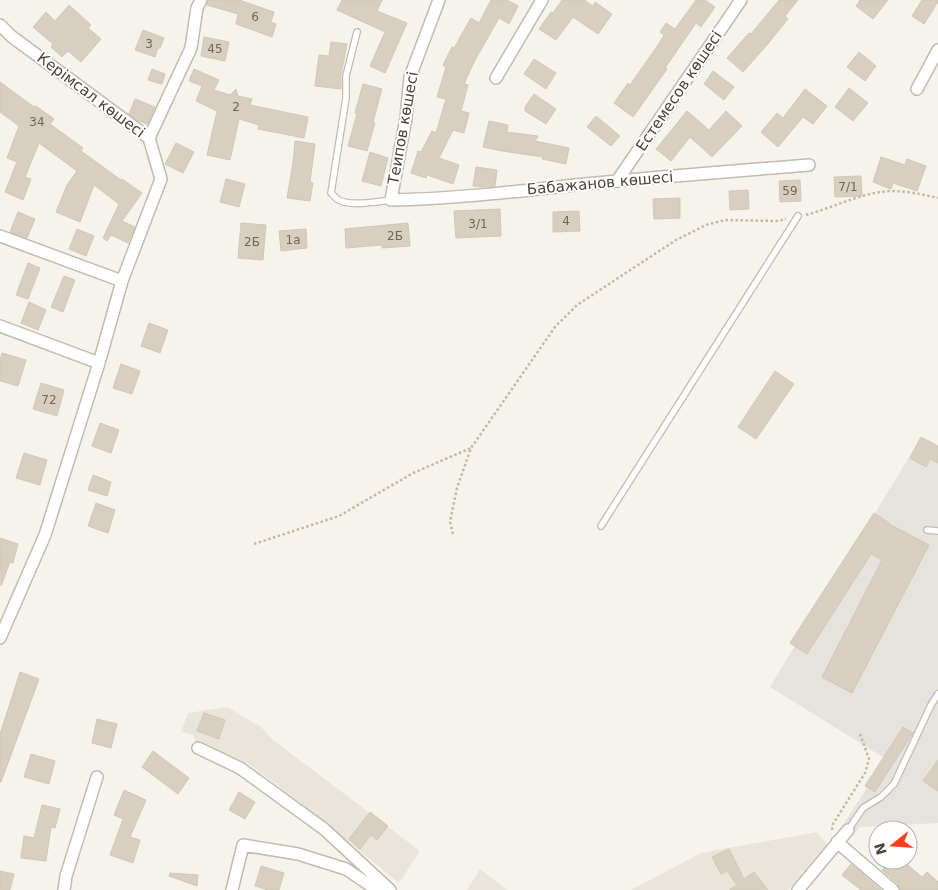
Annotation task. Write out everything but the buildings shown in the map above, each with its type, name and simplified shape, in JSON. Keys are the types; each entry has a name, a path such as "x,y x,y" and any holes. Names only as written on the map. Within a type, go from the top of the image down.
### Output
{"street":[{"path":"149,138 191,48 201,0"},
{"name":"Теипов көшесі","path":"391,200 406,118 410,77 439,0"},
{"path":"496,78 542,0"},
{"name":"Естемесов көшесі","path":"617,181 740,0"},
{"name":"Керімсал көшесі","path":"0,26 149,138 162,179 122,282"},
{"path":"917,88 938,50"},
{"name":"Бабажанов көшесі","path":"391,200 491,194 617,181 809,165"},
{"path":"0,236 122,282 99,363 45,534 0,638"},
{"path":"0,326 99,363"},
{"path":"198,748 240,768 324,829 390,890"},
{"path":"64,890 66,876 97,777"},
{"path":"798,890 848,830"},
{"path":"837,842 893,890"},
{"path":"232,890 243,845 298,854 346,869 377,890"}],"lane":[{"path":"357,32 346,76 346,98 331,192 337,199 346,202 374,203 391,200"},
{"path":"601,526 798,216"},
{"path":"927,530 938,531"},
{"path":"848,830 863,808 881,797 894,784 938,694"}],"path":[{"path":"453,534 450,522 457,488 471,448 555,327 577,305 676,240 706,225 725,220 777,220 808,214 848,200 882,192 913,193 938,198"},
{"path":"254,544 339,516 413,473 471,448"},
{"path":"837,842 832,834 833,824 865,773 869,759 860,734"}],"shaded area":[{"path":"920,439 938,450 938,823 918,824 918,820 868,820 868,827 860,827 854,834 842,826 886,759 770,687"},
{"path":"227,707 261,727 273,740 420,851 399,883 306,807 249,764 194,741 194,735 181,732 188,713"},
{"path":"817,832 827,844 788,890 735,890 732,887 729,890 631,890 701,853"},
{"path":"480,869 507,890 467,890"}]}
